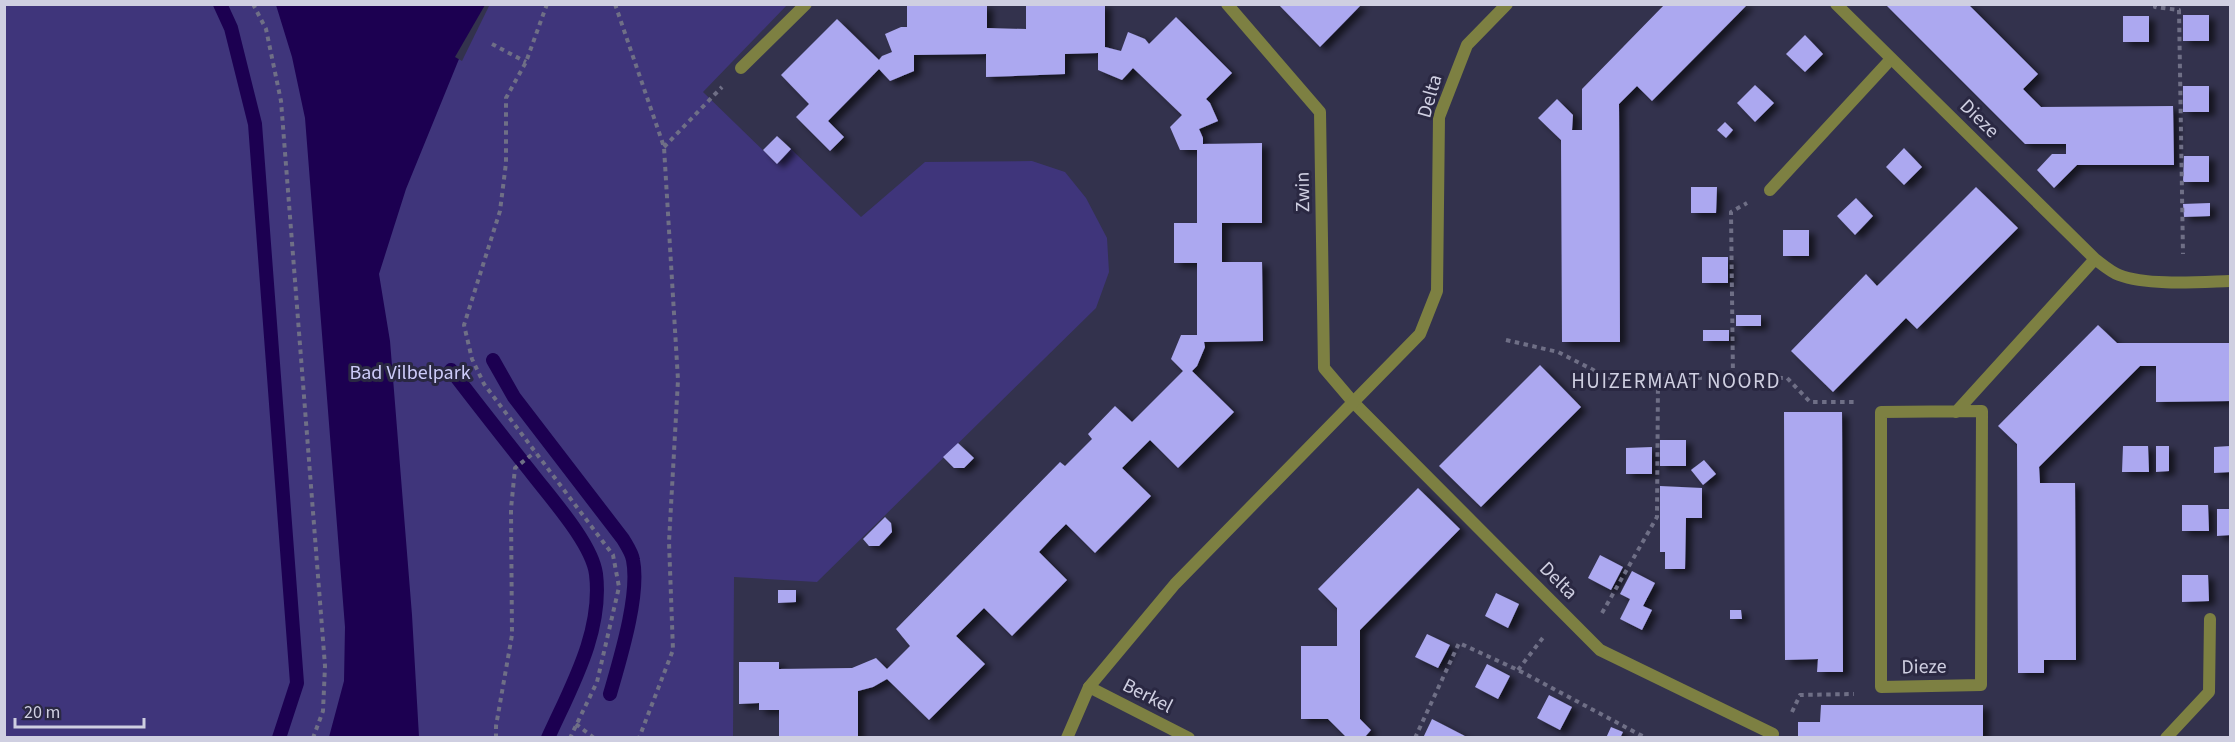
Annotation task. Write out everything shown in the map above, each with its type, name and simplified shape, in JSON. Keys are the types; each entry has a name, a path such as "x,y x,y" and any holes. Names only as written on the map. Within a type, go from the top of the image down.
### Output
{"street":[{"path":"741,68 806,4"},
{"name":"Zwin","path":"1227,4 1320,112 1324,368 1353,402"},
{"name":"Delta","path":"1067,738 1089,687 1175,584 1420,334 1437,291 1439,117 1467,45 1507,4"},
{"name":"Dieze","path":"1836,4 2096,260 2116,274 2135,280 2230,281"},
{"path":"1770,190 1891,59"},
{"path":"1956,412 2096,260"},
{"name":"Delta","path":"1353,402 1600,650 1773,734"},
{"name":"Dieze","path":"1982,411 1981,685 1881,687 1881,412 1982,411"},
{"path":"2166,738 2209,692 2210,619"},
{"name":"Berkel","path":"1089,687 1189,738"}],"path":[{"path":"253,4 266,29 280,101 282,125 326,666 323,711 313,738"},
{"path":"547,4 526,62 506,98 506,163 500,212 464,325 472,358 484,384 613,555 620,587 597,682 570,738"},
{"path":"615,4 664,147 678,380 669,542 673,650 639,738"},
{"path":"2155,4 2155,8 2179,10 2184,282"},
{"path":"492,44 526,62"},
{"path":"664,147 741,68"},
{"path":"1733,377 1731,213 1770,190"},
{"path":"1506,340 1558,352 1609,378 1658,380 1733,377 1787,378 1810,402 1867,401 1881,412"},
{"path":"1588,637 1657,517 1658,380"},
{"path":"496,738 496,726 512,635 511,509 515,468 535,452"},
{"path":"1518,670 1563,611"},
{"path":"1415,738 1459,643 1518,670 1646,738"},
{"path":"1790,716 1800,695 1865,694 1881,687"},
{"path":"576,724 594,738"}],"green space":[{"name":"Bad Vilbelpark","path":"4,5 787,5 703,92 777,164 791,149 861,217 925,162 1032,161 1065,172 1086,198 1107,238 1109,272 1096,308 817,582 734,577 733,737 5,737"}],"shaded area":[{"path":"276,5 487,5 459,59 406,189 379,274 390,341 412,615 419,737 329,737 344,681 345,627 305,118 292,57"}],"pier":[{"path":"490,4 462,61 455,57 485,5"}],"building":[{"path":"1026,4 1105,4 1105,47 1121,51 1128,32 1145,39 1149,44 1176,17 1232,73 1206,99 1218,121 1199,129 1203,144 1262,143 1262,223 1222,223 1222,262 1262,262 1263,341 1204,342 1205,347 1197,366 1192,371 1234,412 1178,468 1150,440 1122,468 1151,496 1095,553 1066,524 1053,537 1039,552 1067,580 1012,636 984,608 956,636 985,664 929,720 887,679 873,687 858,691 858,738 779,738 779,710 759,710 759,703 739,704 739,662 779,662 779,669 852,668 876,658 887,669 910,646 896,629 1060,462 1065,466 1092,439 1088,434 1115,406 1132,422 1183,371 1171,359 1181,335 1197,335 1197,263 1174,263 1174,223 1197,223 1197,150 1180,150 1170,127 1182,115 1133,68 1122,80 1098,70 1098,53 1065,54 1065,74 986,77 986,54 914,55 914,71 890,81 879,69 828,121 844,137 830,151 796,117 809,104 781,75 837,19 879,60 882,56 892,52 885,34 901,27 907,27 907,5 987,5 987,28 1026,29"},
{"path":"1278,4 1362,4 1320,47"},
{"path":"1665,4 1748,4 1652,101 1637,86 1619,104 1620,342 1562,342 1561,140 1538,118 1557,99 1573,115 1572,130 1582,130 1582,89"},
{"path":"1885,4 1968,4 2038,74 2023,89 2041,107 2173,106 2174,165 2077,165 2054,188 2037,170 2052,154 2066,154 2066,144 2025,144"},
{"path":"2183,15 2209,15 2209,41 2183,41"},
{"path":"2123,16 2149,16 2149,42 2123,42"},
{"path":"1805,35 1823,54 1805,72 1786,54"},
{"path":"1755,85 1774,103 1755,122 1737,103"},
{"path":"2183,86 2209,86 2209,112 2183,112"},
{"path":"1725,122 1733,130 1726,138 1717,130"},
{"path":"777,136 791,149 777,164 763,150"},
{"path":"1904,148 1922,167 1904,185 1886,167"},
{"path":"2184,156 2209,156 2209,182 2183,182"},
{"path":"1691,187 1717,187 1716,213 1691,213"},
{"path":"1976,187 2018,228 1917,329 1906,318 1833,392 1791,351 1866,274 1877,286"},
{"path":"1856,198 1873,216 1855,235 1837,216"},
{"path":"2210,203 2210,216 2184,217 2183,204"},
{"path":"1783,230 1809,230 1809,256 1783,256"},
{"path":"1702,257 1728,257 1728,283 1702,283"},
{"path":"1736,315 1761,315 1761,326 1736,326"},
{"path":"2098,325 2117,343 2230,343 2230,401 2156,402 2156,366 2140,366 2039,467 2040,483 2075,483 2076,660 2044,660 2044,673 2018,673 2017,444 1998,426"},
{"path":"1703,330 1729,330 1729,341 1703,341"},
{"path":"1540,365 1581,407 1481,507 1439,466"},
{"path":"1784,412 1842,412 1843,672 1817,672 1818,659 1785,660"},
{"path":"1660,440 1686,440 1686,466 1660,466"},
{"path":"958,443 974,458 964,468 954,468 943,457"},
{"path":"2123,446 2148,446 2149,472 2122,472"},
{"path":"2156,446 2169,446 2169,471 2156,472"},
{"path":"2230,446 2230,472 2214,473 2214,447"},
{"path":"1652,447 1652,474 1626,474 1626,448"},
{"path":"1704,460 1716,474 1703,485 1691,470"},
{"path":"1660,486 1702,488 1702,518 1686,518 1685,569 1665,569 1665,552 1660,552"},
{"path":"1418,488 1460,529 1360,630 1360,719 1371,730 1364,738 1347,738 1328,719 1301,719 1301,646 1337,646 1337,608 1318,589"},
{"path":"2182,505 2208,505 2209,531 2182,531"},
{"path":"2217,509 2230,509 2230,535 2217,536"},
{"path":"885,517 891,523 892,532 879,546 869,546 863,539"},
{"path":"1600,555 1623,567 1611,590 1588,578"},
{"path":"1632,571 1655,583 1643,606 1652,610 1642,630 1620,619 1630,599 1620,594"},
{"path":"2182,575 2208,575 2209,601 2182,602"},
{"path":"778,590 796,590 796,602 778,603"},
{"path":"1496,593 1519,604 1508,628 1485,616"},
{"path":"1730,610 1741,610 1742,619 1730,619"},
{"path":"1427,634 1450,645 1438,668 1415,657"},
{"path":"1487,664 1510,676 1498,699 1475,687"},
{"path":"1549,695 1572,707 1560,730 1537,718"},
{"path":"1821,705 1983,705 1983,738 1798,738 1798,722 1820,722"},
{"path":"1432,719 1463,735 1468,738 1423,738"},
{"path":"1611,727 1623,732 1620,738 1606,738"}],"waterway":[{"path":"220,4 231,28 255,124 297,683 279,738"},
{"path":"493,360 514,397 623,539 632,555 634,591 624,645 610,694"},
{"path":"451,370 569,520 593,562 597,596 590,638 575,679 548,738"}],"district":[{"name":"HUIZERMAAT NOORD","path":"1676,381"}]}
